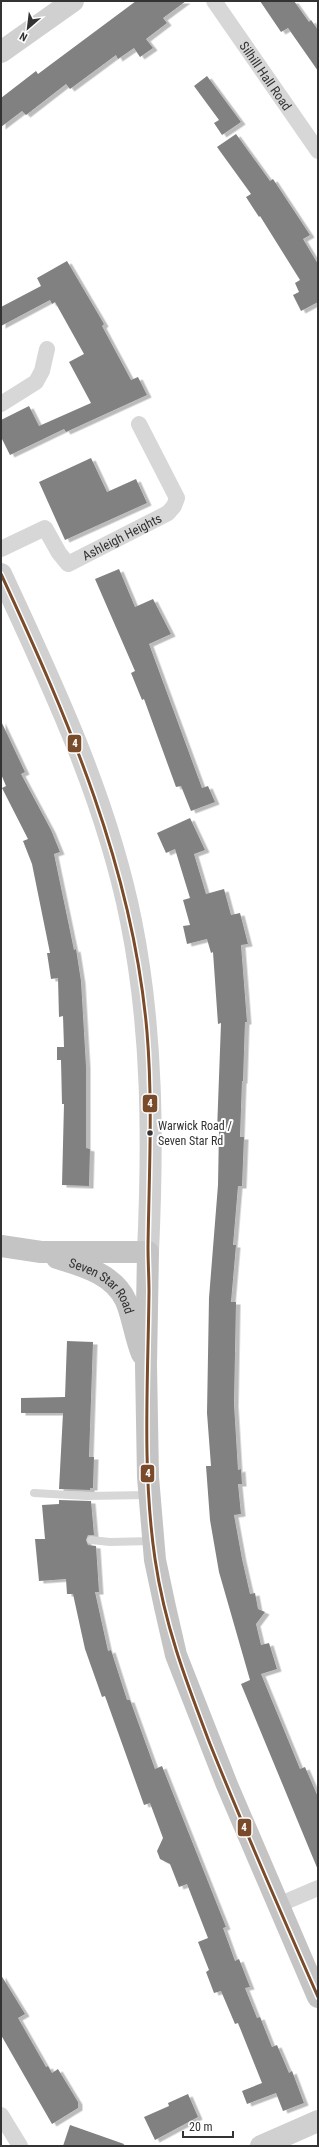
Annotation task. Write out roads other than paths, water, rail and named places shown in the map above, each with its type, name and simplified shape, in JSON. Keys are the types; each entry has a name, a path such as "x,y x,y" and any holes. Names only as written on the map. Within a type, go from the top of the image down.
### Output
{"highway":[{"name":"Seven Star Road","path":"1,1246 41,1252 148,1252"},
{"name":"Seven Star Road","path":"41,1252 88,1268 118,1287 126,1302 136,1340 146,1365"},
{"path":"148,1252 146,1427 149,1495 153,1541 158,1573 176,1655 278,1905 318,1997"}],"main road":[{"path":"1,52 73,1"},
{"path":"1,574 83,760 105,822 131,920 141,975 147,1030 151,1161 148,1252"},
{"path":"261,2146 318,2121"}],"street":[{"name":"Silhill Hall Road","path":"214,1 318,151"},
{"path":"1,404 36,382 42,372 47,349"},
{"name":"Ashleigh Heights","path":"1,549 45,528 59,553 68,564 168,513 174,506 176,498 139,424"},
{"path":"278,1905 318,1888"},
{"path":"1,2115 20,2146"}],"lane":[{"path":"34,1493 87,1496 149,1495"},
{"path":"91,1540 110,1542 153,1541"}],"place":[{"name":"Warwick Road / Seven Star Rd","path":"150,1133"}]}
